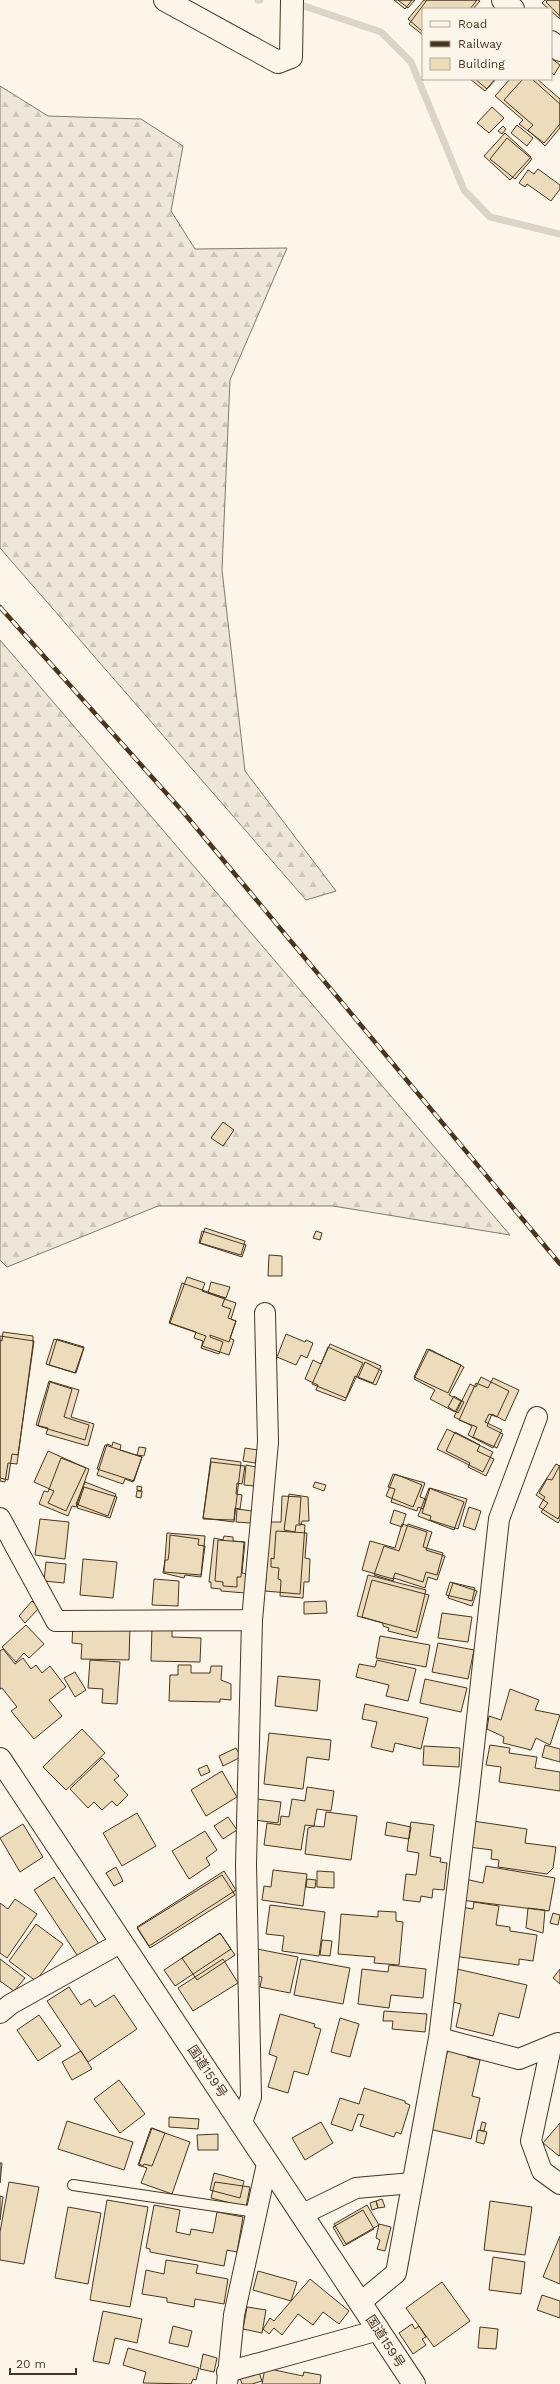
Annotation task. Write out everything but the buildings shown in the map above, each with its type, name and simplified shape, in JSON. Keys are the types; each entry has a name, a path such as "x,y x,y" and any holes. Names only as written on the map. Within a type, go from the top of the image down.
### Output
{"main road":[{"path":"165,0 278,62 291,57 292,5"},
{"path":"503,0 512,8"},
{"path":"552,43 560,50"},
{"name":"国道159号","path":"0,1759 242,2122 266,2164 414,2384"}],"street":[{"path":"242,2122 251,2097 246,1865 252,1620 268,1442 265,1313"},
{"path":"360,2302 396,2273 439,2038 470,1783 499,1519 537,1416"},
{"path":"0,1518 56,1621 252,1620"},
{"path":"0,2012 11,2004 122,1942"},
{"path":"439,2038 519,2059 555,2045"},
{"path":"555,2045 531,2141 542,2171 560,2184"},
{"path":"266,2164 234,2315 227,2378 379,2330"},
{"path":"301,2215 356,2188 412,2183"}],"lane":[{"path":"73,2185 256,2212"}],"green space":[{"path":"0,86 48,116 141,119 183,146 171,211 195,249 287,248 230,380 222,570 245,771 336,891 306,900 0,548"},
{"path":"0,640 510,1235 333,1206 158,1206 7,1267 0,1260"}],"waterway":[{"path":"295,3 381,32 411,62 464,190 490,217 560,234"}],"railway":[{"path":"0,607 184,813 560,1264"}]}
